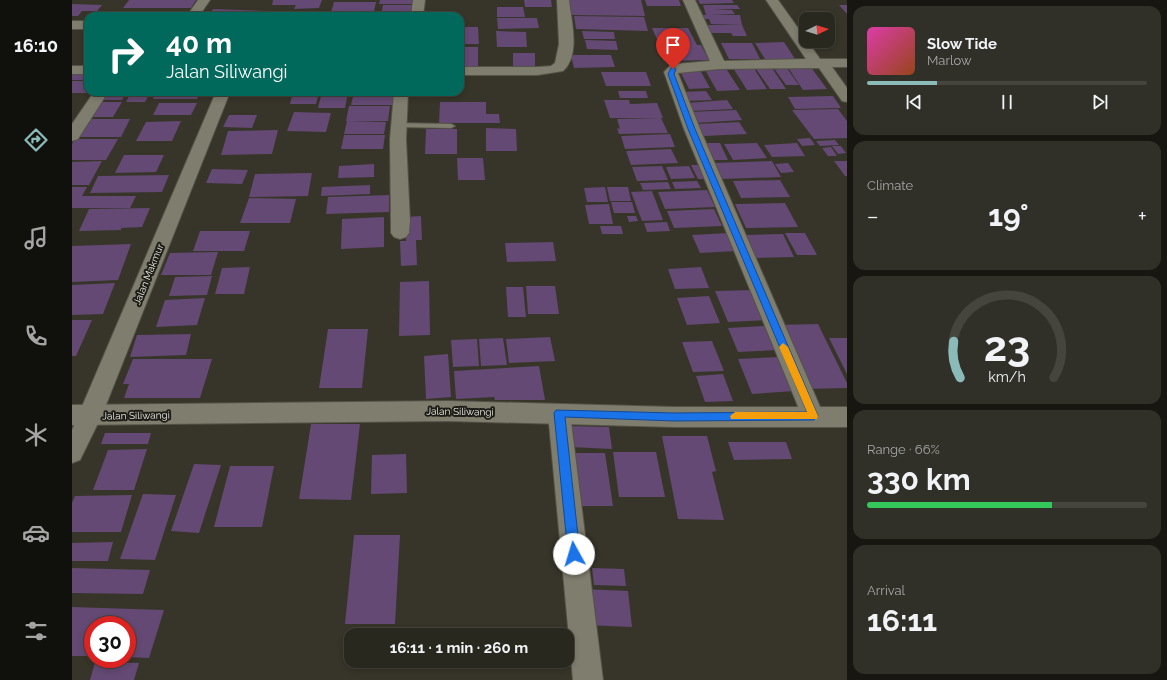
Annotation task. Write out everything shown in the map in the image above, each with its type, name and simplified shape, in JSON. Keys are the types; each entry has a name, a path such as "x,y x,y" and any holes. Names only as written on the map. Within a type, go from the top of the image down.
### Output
{"street":[{"path":"196,12 204,0"},
{"path":"418,12 420,0"},
{"path":"464,71 538,71 560,66 563,61 566,37 563,0"},
{"path":"689,0 719,65"},
{"path":"772,0 819,64 847,98"},
{"path":"72,25 84,25"},
{"path":"814,416 692,129 671,74 672,70 676,68 719,65 847,63"},
{"path":"72,70 84,70"},
{"path":"72,136 98,96"},
{"name":"Jalan Makmur","path":"72,453 81,415 221,96"},
{"path":"400,233 402,221 399,171 401,96"},
{"name":"Jalan Siliwangi","path":"81,415 344,411 559,413 674,417 847,417"},
{"path":"559,413 588,680"}],"lane":[{"path":"399,125 451,126"}],"building":[{"path":"129,0 196,0 191,8 123,8"},
{"path":"273,0 322,0 319,8 294,9 296,5 272,5"},
{"path":"380,0 414,0 414,4 379,4"},
{"path":"524,0 551,0 552,7 525,7"},
{"path":"568,0 641,0 645,16 570,15"},
{"path":"645,0 679,0 681,6 647,6"},
{"path":"698,0 732,0 734,3 700,4"},
{"path":"334,2 376,2 374,12 331,12"},
{"path":"72,4 102,5 97,11 82,11 78,16 72,16"},
{"path":"383,5 415,5 414,12 382,12"},
{"path":"703,5 737,5 740,9 714,9 732,10 735,14 709,15 740,15 742,25 711,24 709,19 704,19 702,15 706,15"},
{"path":"839,5 847,5 847,14"},
{"path":"497,7 523,7 525,17 497,17"},
{"path":"213,9 266,11 265,12 211,12"},
{"path":"574,16 644,17 648,31 576,29"},
{"path":"497,18 537,18 539,28 498,29"},
{"path":"705,25 742,25 747,36 733,36 731,33 708,33"},
{"path":"464,27 478,27 479,44 464,44"},
{"path":"652,28 688,28 697,45 701,45 709,60 664,61 657,45 686,44 659,44"},
{"path":"496,31 526,32 527,47 497,47"},
{"path":"582,31 614,32 615,39 584,39"},
{"path":"585,40 616,41 618,50 587,49"},
{"path":"784,42 795,59 765,59 755,43"},
{"path":"721,43 752,43 760,59 729,59"},
{"path":"464,47 478,47 478,68 464,68"},
{"path":"513,53 535,53 535,70 513,69"},
{"path":"571,55 611,55 615,67 574,68"},
{"path":"770,65 786,89 770,89 754,66"},
{"path":"787,66 810,66 827,89 803,90"},
{"path":"725,67 740,90 717,91 704,68"},
{"path":"753,67 767,89 747,90 733,68"},
{"path":"773,67 786,67 799,85 786,85"},
{"path":"699,68 710,88 689,89 679,69"},
{"path":"72,70 84,70 84,80 72,80"},
{"path":"601,72 646,72 651,86 606,86"},
{"path":"72,81 84,81 84,93 72,93"},
{"path":"618,91 646,91 648,98 620,98"},
{"path":"706,91 712,100 687,101 682,92"},
{"path":"102,96 124,96 122,100 100,100"},
{"path":"129,96 149,96 145,102 126,102"},
{"path":"154,96 198,96 197,99 153,99"},
{"path":"292,96 318,96 316,104 290,104"},
{"path":"321,96 347,96 345,108 318,108"},
{"path":"353,96 396,96 395,105 351,105"},
{"path":"833,96 841,108 795,109 788,97"},
{"path":"604,100 629,100 630,104 657,103 663,118 610,118"},
{"path":"727,100 733,109 691,111 686,103"},
{"path":"98,102 122,102 113,117 88,117"},
{"path":"440,102 486,102 486,114 499,114 500,123 439,123"},
{"path":"159,103 197,103 191,115 153,115"},
{"path":"349,106 390,106 388,121 346,121"},
{"path":"838,109 847,121 847,138 814,139 792,110"},
{"path":"736,110 742,120 695,123 689,112"},
{"path":"294,112 331,113 326,132 287,131"},
{"path":"229,115 257,115 252,128 223,127"},
{"path":"661,118 668,133 619,134 617,128 620,129 617,119"},
{"path":"89,119 130,119 121,137 78,137"},
{"path":"181,121 172,141 136,141 146,122"},
{"path":"347,121 386,122 384,134 344,134"},
{"path":"739,122 747,134 704,136 697,124"},
{"path":"486,128 516,129 517,151 486,151"},
{"path":"426,129 457,129 457,154 425,154"},
{"path":"278,130 272,154 221,155 228,131"},
{"path":"670,134 675,147 625,149 621,136"},
{"path":"344,135 385,135 383,149 341,149"},
{"path":"810,138 815,145 802,146 797,139"},
{"path":"75,139 118,139 106,160 72,160 72,144"},
{"path":"835,140 839,145 820,146 816,141"},
{"path":"700,143 720,143 728,160 708,160"},
{"path":"757,143 767,158 733,160 724,144"},
{"path":"797,143 805,156 772,157 764,145"},
{"path":"832,146 841,146 846,153 838,154"},
{"path":"831,147 837,156 828,156 822,148"},
{"path":"671,149 678,163 631,165 626,151"},
{"path":"124,155 164,155 156,172 115,173"},
{"path":"457,158 483,158 485,180 458,180"},
{"path":"102,161 89,185 72,185 72,162"},
{"path":"772,161 781,177 721,179 713,163"},
{"path":"834,161 847,161 847,176 845,176"},
{"path":"788,163 794,172 781,173 775,164"},
{"path":"374,164 374,177 338,178 339,166"},
{"path":"691,165 703,165 710,179 698,179"},
{"path":"662,166 668,180 637,181 632,167"},
{"path":"689,166 695,178 671,179 666,167"},
{"path":"212,169 248,170 242,184 206,183"},
{"path":"312,173 308,196 249,197 255,174"},
{"path":"169,175 162,192 90,193 98,176"},
{"path":"780,180 790,197 741,198 733,181"},
{"path":"697,181 701,188 675,189 672,182"},
{"path":"668,182 671,189 643,190 640,183"},
{"path":"370,185 370,194 321,196 322,187"},
{"path":"72,187 87,187 82,196 136,196 130,208 72,208"},
{"path":"605,187 608,202 587,202 584,188"},
{"path":"607,187 628,187 631,201 610,201"},
{"path":"707,190 715,207 665,209 658,192"},
{"path":"652,191 663,220 642,221 631,192"},
{"path":"389,195 389,212 326,214 328,197"},
{"path":"249,198 296,199 290,223 240,223"},
{"path":"611,202 632,202 635,213 614,213"},
{"path":"785,203 798,227 746,228 735,204"},
{"path":"609,204 613,224 589,224 585,205"},
{"path":"150,208 142,227 121,228 121,230 79,231 89,209"},
{"path":"714,209 722,226 674,228 667,211"},
{"path":"421,216 422,240 416,240 417,265 401,266 400,241 406,241 405,217"},
{"path":"627,216 636,216 638,221 629,222"},
{"path":"384,217 384,247 341,249 342,219"},
{"path":"667,222 670,231 647,232 644,223"},
{"path":"600,226 621,226 623,234 602,234"},
{"path":"200,231 250,231 244,251 193,251"},
{"path":"729,233 737,251 700,253 692,235"},
{"path":"785,233 805,233 817,255 797,255"},
{"path":"783,234 794,257 755,258 745,235"},
{"path":"553,242 556,261 507,262 505,243"},
{"path":"131,244 118,280 72,282 72,246"},
{"path":"218,252 211,275 161,275 170,253"},
{"path":"250,267 244,294 215,294 222,268"},
{"path":"701,267 709,288 675,289 668,269"},
{"path":"212,276 207,295 169,296 175,277"},
{"path":"429,281 430,335 399,336 400,282"},
{"path":"115,283 103,314 72,315 72,285"},
{"path":"526,286 555,286 559,314 528,314"},
{"path":"506,287 523,287 526,317 508,317"},
{"path":"754,290 768,320 728,322 715,291"},
{"path":"709,296 720,323 687,325 677,298"},
{"path":"205,298 197,325 156,327 165,300"},
{"path":"72,320 92,320 76,356 72,356"},
{"path":"818,324 847,383 847,388 804,389 776,325"},
{"path":"766,326 777,350 738,352 728,328"},
{"path":"328,329 368,329 362,388 319,388"},
{"path":"191,334 186,355 130,357 137,335"},
{"path":"550,337 555,361 509,363 506,339"},
{"path":"503,338 507,365 481,366 479,339"},
{"path":"829,338 847,338 847,374"},
{"path":"477,339 479,366 453,367 451,340"},
{"path":"712,341 724,371 693,372 682,342"},
{"path":"448,354 451,397 426,399 424,356"},
{"path":"779,357 794,391 752,394 738,359"},
{"path":"133,359 212,359 200,398 124,398 129,384 123,384"},
{"path":"539,366 545,400 495,400 494,397 456,399 454,371"},
{"path":"723,374 733,401 705,402 696,376"},
{"path":"311,424 360,424 351,500 299,499"},
{"path":"568,426 609,427 612,449 570,447"},
{"path":"105,433 151,433 148,444 101,444"},
{"path":"662,436 707,436 716,471 712,472 724,520 678,519"},
{"path":"728,442 786,442 792,459 734,460"},
{"path":"147,449 134,490 93,490 108,450"},
{"path":"613,452 656,452 665,497 619,497"},
{"path":"570,453 605,453 613,506 576,506"},
{"path":"406,454 407,493 371,494 372,455"},
{"path":"194,464 221,465 199,533 171,531"},
{"path":"230,466 274,466 262,527 214,527"},
{"path":"143,494 176,495 155,560 120,559"},
{"path":"132,495 121,532 72,532 72,503 75,496"},
{"path":"354,535 400,535 395,624 345,624"},
{"path":"113,542 108,561 72,561 72,543"},
{"path":"72,568 150,570 143,594 72,593"},
{"path":"592,568 624,569 626,586 594,585"},
{"path":"582,589 628,591 632,627 585,625"},
{"path":"72,607 164,610 149,658 136,657 136,616 84,616 84,656 72,656"},
{"path":"136,663 139,663 134,680 90,680 93,668 136,668"}],"slow traffic":[{"path":"735,416 814,416 783,347"}],"route":[{"path":"574,554 559,413 674,417 814,416 692,129 671,74 673,69"}]}
